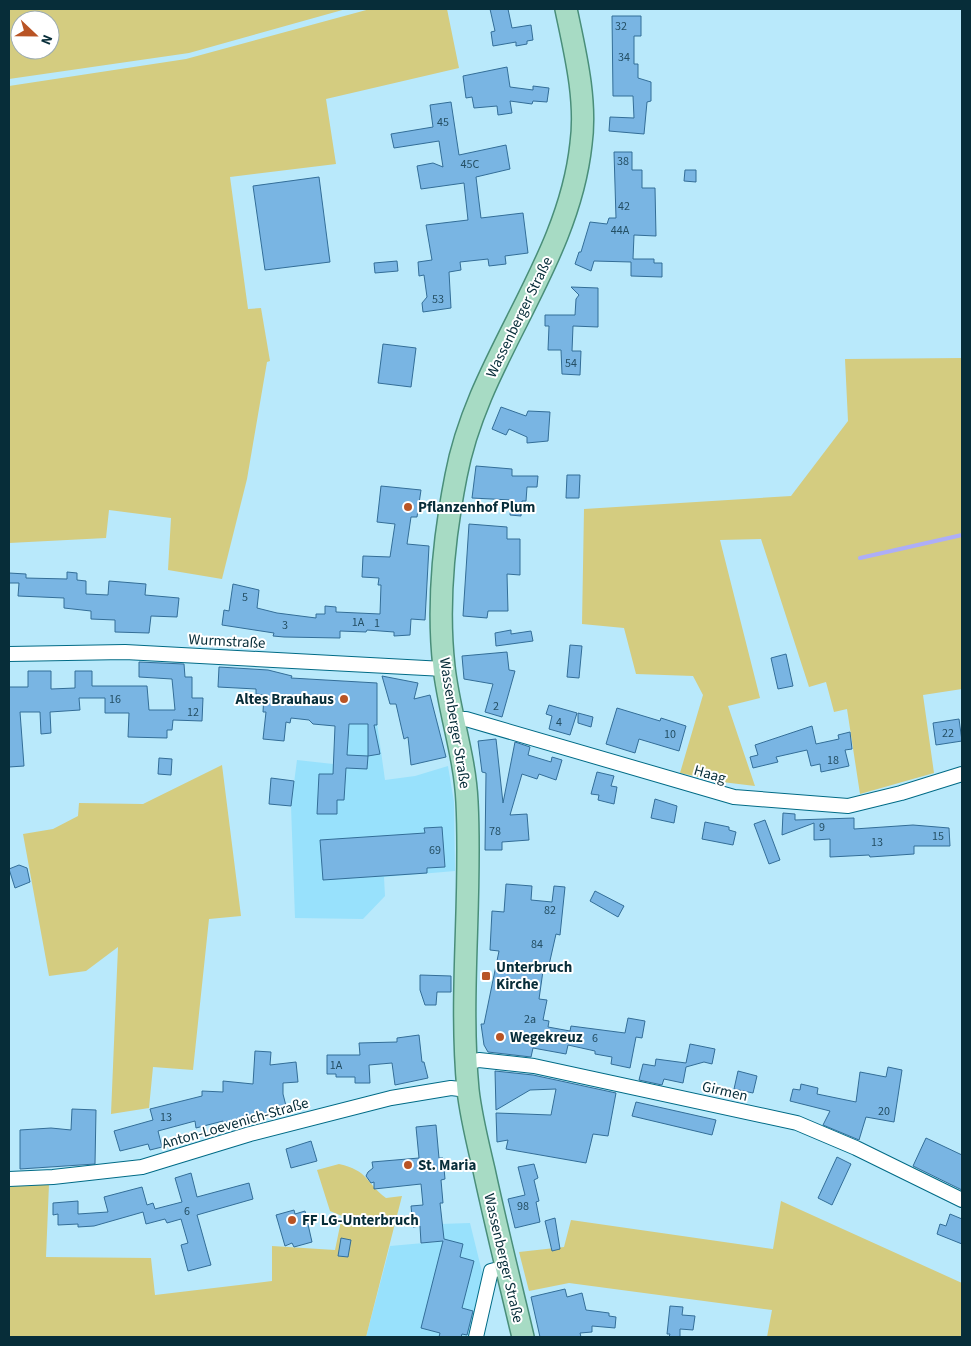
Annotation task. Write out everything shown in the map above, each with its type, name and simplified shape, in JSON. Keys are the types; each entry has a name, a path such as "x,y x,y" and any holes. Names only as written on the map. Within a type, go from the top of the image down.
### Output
{"main road":[{"name":"Wassenberger Straße","path":"523,1337 471,1113 468,1090 466,1063 467,803 462,759 444,669 444,575 449,520 460,458 481,394 555,241 574,186 582,144 582,123 579,79 566,9"}],"street":[{"name":"Wurmstraße","path":"9,654 125,652 444,669"},
{"name":"Haag","path":"454,719 466,719 734,798 848,806 901,793 962,774"},
{"name":"Girmen","path":"466,1063 479,1060 534,1066 796,1123 856,1148 962,1200"},
{"name":"Anton-Loevenich-Straße","path":"9,1179 53,1177 142,1167 250,1134 391,1098 451,1088 468,1090"},
{"path":"476,1337 491,1271 506,1267"}],"shaded area":[{"path":"9,9 346,9 189,53 9,79"},
{"path":"370,9 447,9 459,68 326,99 336,164 230,177 248,309 261,308 270,361 267,362 247,479 222,579 168,570 171,518 109,510 106,538 9,543 9,86 186,59"},
{"path":"962,358 962,689 923,695 934,773 860,794 847,709 834,712 826,682 809,687 761,539 720,540 760,698 728,706 755,786 722,782 680,773 703,695 693,676 636,674 624,628 582,624 584,509 791,496 848,421 845,359"},
{"path":"352,722 377,723 385,780 415,776 448,766 454,802 455,871 384,877 385,896 363,919 295,918 291,806 297,760 333,764 337,724 351,724"},
{"path":"222,765 241,916 209,919 193,1070 153,1067 149,1108 111,1114 118,947 86,971 49,976 23,834 53,829 78,816 79,803 143,804"},
{"path":"339,1164 361,1173 386,1198 402,1196 366,1337 9,1337 9,1185 49,1184 46,1257 151,1258 155,1295 272,1281 272,1246 335,1250 342,1216 330,1211 317,1170"},
{"path":"781,1201 962,1283 962,1337 767,1337 772,1310 569,1283 529,1291 519,1252 564,1247 571,1220 773,1249"},
{"path":"470,1223 484,1280 470,1337 366,1337 390,1246 435,1242 440,1224"}],"building":[{"path":"490,9 508,9 512,28 531,25 533,40 527,41 527,44 516,46 516,42 493,46 491,32 495,31"},
{"path":"612,16 641,16 641,36 634,36 634,64 638,64 638,78 651,82 651,101 647,102 644,134 609,131 610,117 634,118 633,96 613,96"},
{"path":"507,67 510,87 533,90 533,86 549,88 547,102 533,101 532,104 510,101 512,113 498,115 497,106 474,108 472,97 466,98 463,76"},
{"path":"451,102 459,155 506,145 510,169 476,177 481,218 523,213 528,253 505,256 506,264 489,266 488,259 460,262 461,270 449,272 451,308 423,312 422,303 427,297 424,275 419,276 418,262 432,260 426,225 468,220 464,183 421,189 417,166 433,163 443,167 439,141 394,148 391,134 433,127 430,105"},
{"path":"614,152 632,152 632,170 642,170 642,188 655,188 656,236 634,235 633,259 654,259 654,263 662,263 662,277 631,276 631,262 594,261 591,271 575,264 579,252 581,252 590,222 607,224 609,218 616,218"},
{"path":"685,170 696,170 696,182 684,181"},
{"path":"319,177 330,262 265,270 253,186"},
{"path":"397,261 398,271 375,273 374,263"},
{"path":"571,287 598,288 598,327 573,326 572,351 581,351 580,375 562,374 561,350 548,350 549,326 545,326 545,315 575,315 576,299 579,295"},
{"path":"383,344 416,348 411,387 378,383"},
{"path":"501,407 526,416 528,411 550,412 548,441 527,443 527,437 509,429 506,435 492,429"},
{"path":"476,466 512,469 512,476 538,476 537,487 527,487 526,501 522,501 521,516 510,515 511,500 472,498"},
{"path":"567,475 580,475 579,498 566,498"},
{"path":"381,486 421,490 417,517 411,517 407,544 429,546 425,620 411,619 410,635 394,636 394,632 367,630 366,632 340,631 340,638 284,637 273,636 274,633 222,625 224,610 229,611 233,584 259,590 257,608 277,613 316,618 316,614 325,614 325,606 336,607 336,612 380,614 381,585 378,585 379,578 362,577 363,556 390,557 395,524 377,522"},
{"path":"469,524 507,527 507,539 520,539 520,575 507,574 508,611 488,611 487,618 463,616"},
{"path":"67,572 77,573 77,580 86,581 86,594 108,595 109,581 146,584 145,595 179,598 177,617 151,616 149,633 115,632 115,620 91,619 91,611 64,608 64,598 18,596 19,583 9,583 9,573 26,574 26,578 67,579"},
{"path":"511,630 511,634 531,631 533,641 496,646 495,633"},
{"path":"570,645 582,646 579,678 567,677"},
{"path":"507,652 509,670 515,671 502,717 485,712 493,684 464,679 462,656"},
{"path":"786,654 793,686 778,689 771,658"},
{"path":"139,662 184,664 185,677 192,677 192,698 203,698 202,721 173,720 172,730 167,730 167,738 128,737 129,713 105,713 105,698 79,698 80,710 50,712 51,733 41,734 40,712 20,712 24,766 9,767 9,687 28,687 28,671 51,671 51,689 75,688 75,671 92,671 92,686 147,686 149,710 175,710 172,679 139,677"},
{"path":"219,667 268,670 292,676 291,678 377,683 377,725 374,725 380,754 368,756 367,769 346,768 344,800 337,800 337,814 317,814 319,774 333,774 335,726 313,724 309,720 291,718 290,723 286,722 284,741 263,739 266,712 263,712 264,695 256,694 256,689 218,687","holes":["349,724 368,724 368,756 347,755"]},
{"path":"382,676 418,683 414,699 430,695 446,757 411,765 408,737 404,739 396,704 390,704"},
{"path":"549,705 577,713 570,735 549,729 552,716 546,714"},
{"path":"617,708 660,721 661,718 686,726 679,751 639,739 635,753 606,744"},
{"path":"578,713 593,717 591,727 578,723"},
{"path":"959,719 962,741 936,745 933,723"},
{"path":"812,726 816,744 839,739 838,735 850,732 852,749 845,750 849,766 821,772 820,764 811,766 807,750 776,757 778,762 753,768 750,757 758,755 755,745"},
{"path":"496,739 503,803 515,742 530,747 528,755 551,762 552,757 562,760 556,780 539,774 537,779 522,774 510,815 527,814 529,840 502,842 502,850 485,850 486,773 482,772 478,741"},
{"path":"159,758 172,759 171,775 158,774"},
{"path":"597,772 614,776 611,786 617,787 614,804 598,800 599,795 591,794"},
{"path":"271,778 294,781 291,806 269,804"},
{"path":"655,799 677,806 674,823 651,818"},
{"path":"783,813 795,814 795,820 854,818 854,829 913,825 949,828 950,846 914,846 914,854 830,857 830,839 814,840 814,823 782,835"},
{"path":"765,820 780,860 769,864 754,824"},
{"path":"705,822 729,827 729,830 736,832 733,845 702,839"},
{"path":"442,827 445,867 427,868 427,873 323,880 320,840 425,833 424,828"},
{"path":"19,865 27,868 30,882 15,888 9,869"},
{"path":"506,884 532,886 531,900 552,902 554,886 565,887 560,935 556,934 549,965 544,964 539,999 547,1000 543,1020 549,1021 548,1027 570,1031 571,1026 625,1033 628,1018 645,1021 642,1038 636,1037 630,1068 611,1064 612,1057 595,1054 595,1051 568,1045 566,1054 533,1048 531,1057 488,1052 484,1045 481,1024 484,1024 499,951 490,950 492,911 504,912"},
{"path":"595,891 624,906 618,917 590,901"},
{"path":"420,975 451,976 451,992 437,992 436,1005 425,1005 420,990"},
{"path":"419,1035 422,1062 424,1062 428,1078 395,1085 392,1063 369,1065 370,1083 355,1083 355,1077 336,1077 336,1074 327,1074 327,1055 360,1055 359,1043 397,1042 397,1038"},
{"path":"690,1044 715,1049 712,1064 704,1062 686,1067 683,1083 664,1079 662,1085 639,1080 643,1064 655,1066 656,1059 686,1063"},
{"path":"255,1051 271,1052 270,1065 296,1062 298,1082 283,1083 283,1094 287,1110 224,1127 223,1121 196,1128 195,1121 158,1131 162,1147 150,1150 148,1144 120,1151 114,1131 153,1120 150,1109 202,1096 202,1091 223,1092 223,1081 253,1084"},
{"path":"888,1067 902,1070 894,1122 866,1117 859,1140 823,1125 830,1111 790,1101 793,1089 800,1090 801,1084 818,1088 817,1094 856,1102 860,1072 886,1077"},
{"path":"495,1071 533,1075 616,1093 608,1136 593,1134 586,1163 506,1149 508,1140 497,1142 496,1113 551,1115 556,1089 530,1090 496,1110"},
{"path":"738,1071 757,1076 753,1093 734,1089"},
{"path":"636,1102 716,1120 712,1135 632,1116"},
{"path":"72,1109 96,1110 95,1164 20,1169 20,1130 51,1128 71,1130"},
{"path":"436,1125 439,1158 443,1158 445,1179 441,1180 443,1203 440,1203 444,1239 463,1244 460,1257 474,1261 462,1308 473,1311 467,1335 462,1334 461,1337 439,1337 440,1333 421,1328 443,1241 421,1243 420,1226 413,1227 411,1206 423,1205 421,1184 374,1189 374,1182 371,1183 366,1176 373,1168 372,1162 419,1158 416,1127"},
{"path":"926,1138 962,1155 962,1190 913,1166"},
{"path":"311,1141 317,1161 291,1168 286,1149"},
{"path":"837,1157 851,1164 832,1205 818,1198"},
{"path":"534,1164 538,1178 534,1180 539,1201 536,1202 540,1222 515,1228 508,1199 525,1195 518,1167"},
{"path":"191,1173 197,1197 249,1183 253,1199 197,1215 211,1265 188,1271 181,1245 188,1243 181,1219 167,1223 165,1219 146,1224 143,1212 94,1226 78,1227 78,1224 58,1225 58,1214 53,1215 53,1203 78,1201 78,1214 108,1212 104,1197 142,1187 147,1205 153,1203 155,1209 182,1202 175,1178"},
{"name":"FF LG-Unterbruch","path":"294,1210 295,1214 305,1211 312,1242 294,1247 292,1243 285,1246 276,1215"},
{"path":"950,1214 962,1219 962,1244 937,1234 940,1224 946,1226"},
{"path":"555,1218 560,1249 552,1251 545,1221"},
{"path":"341,1238 351,1240 348,1257 338,1256"},
{"path":"565,1289 567,1297 582,1293 586,1310 609,1313 609,1316 616,1317 615,1328 592,1326 592,1332 580,1333 581,1337 540,1337 531,1297"},
{"path":"670,1306 683,1307 682,1315 695,1316 693,1330 680,1329 680,1337 669,1337 670,1334 667,1334"}],"waterway":[{"path":"860,558 962,535"}],"place":[{"name":"Pflanzenhof Plum","path":"408,507"},
{"name":"Altes Brauhaus","path":"344,699"},
{"name":"Unterbruch Kirche","path":"486,976"},
{"name":"Wegekreuz","path":"500,1037"},
{"name":"St. Maria","path":"408,1165"},
{"name":"FF LG-Unterbruch","path":"292,1220"}]}
